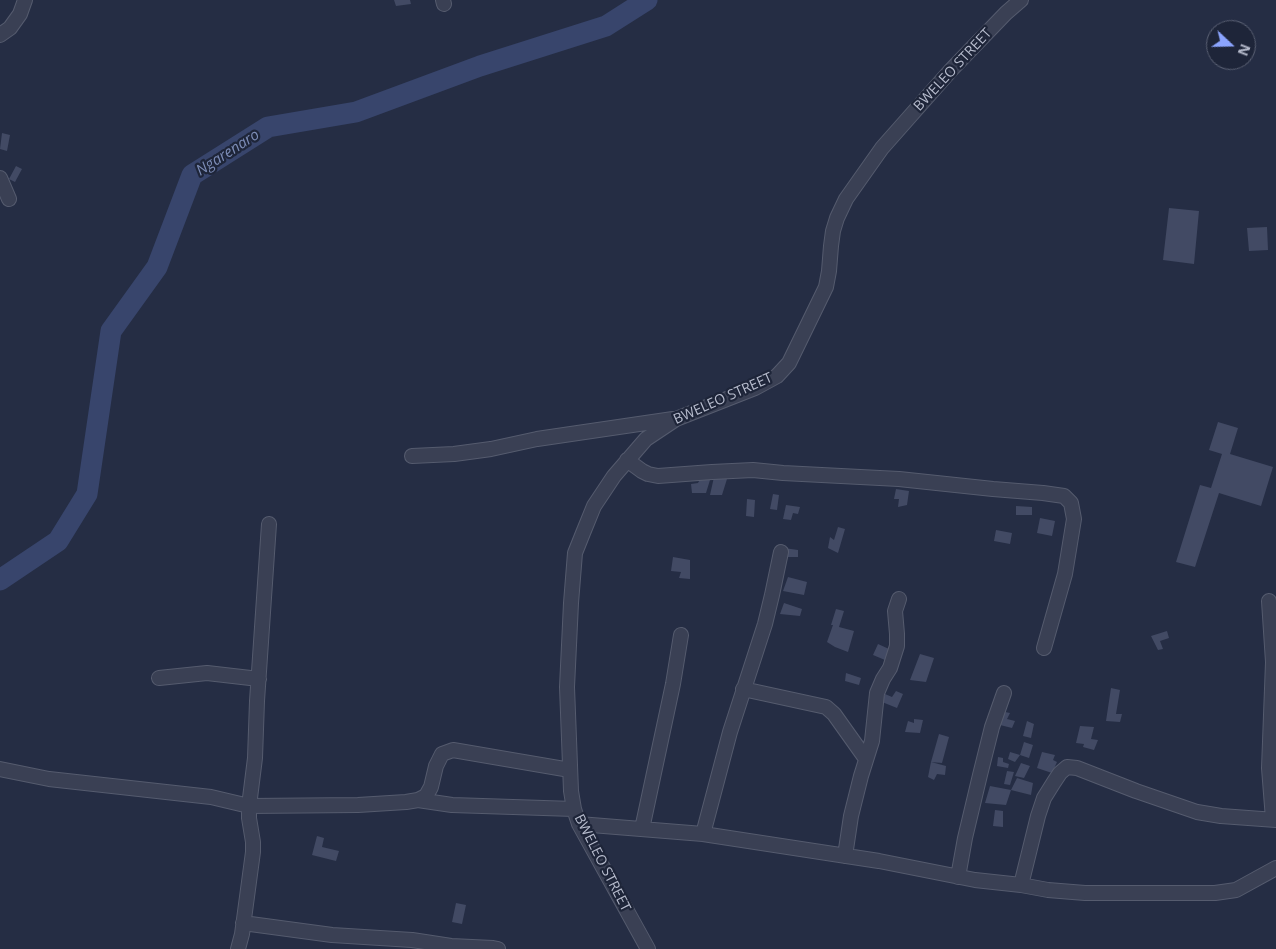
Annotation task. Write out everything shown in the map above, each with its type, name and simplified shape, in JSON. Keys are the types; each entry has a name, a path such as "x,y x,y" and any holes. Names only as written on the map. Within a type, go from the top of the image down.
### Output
{"street":[{"path":"0,35 10,28 20,14 25,0"},
{"name":"BWELEO STREET","path":"648,949 579,824 574,809 570,770 567,687 575,553 594,506 614,476 646,439 676,419 755,388 777,376 789,363 826,287 834,231 837,218 846,199 882,148 951,70 1006,13 1022,0"},
{"path":"0,178 9,199"},
{"path":"412,456 454,454 491,449 537,439 676,419"},
{"path":"627,460 642,471 658,476 754,470 899,479 993,490 1043,492 1064,496 1071,503 1074,519 1065,574 1044,648"},
{"path":"238,949 253,852 249,806 255,758 258,678 269,524"},
{"path":"703,834 727,740 765,624 781,552"},
{"path":"845,856 851,816 872,741 877,693 890,668 897,646 895,611 900,599"},
{"path":"1021,885 1044,798 1060,773 1067,767 1077,768 1197,812 1220,816 1274,819 1269,768 1272,662 1269,601"},
{"path":"642,829 673,684 681,635"},
{"path":"159,678 207,673 258,678"},
{"path":"743,689 826,707 834,714 866,759"},
{"path":"958,877 980,775 992,727 1004,693"},
{"path":"0,769 49,779 211,797 249,806 358,805 418,800 426,796 431,787 436,766 442,754 453,750 570,770"},
{"path":"418,800 452,805 574,809"},
{"path":"579,824 703,834 879,861 975,880 1085,893 1215,894 1236,890 1276,868"},
{"path":"243,923 332,935 412,940 451,946 498,949"}],"building":[{"path":"394,0 410,0 411,4 396,6"},
{"path":"2,133 10,135 7,151 0,149"},
{"path":"16,166 22,169 15,182 9,179"},
{"path":"1169,208 1199,211 1194,264 1163,260"},
{"path":"1267,227 1268,250 1249,251 1247,228"},
{"path":"1218,422 1238,428 1230,454 1273,467 1261,506 1219,493 1195,567 1176,562 1200,485 1211,488 1222,454 1209,450"},
{"path":"701,477 710,480 706,493 692,493 691,484 698,483"},
{"path":"714,477 727,479 722,495 710,495"},
{"path":"896,489 909,491 907,505 898,507 899,499 894,499"},
{"path":"773,494 779,495 777,510 770,509"},
{"path":"747,499 755,500 754,517 746,516"},
{"path":"786,505 800,507 798,514 793,513 791,520 783,519"},
{"path":"1016,506 1032,507 1032,515 1016,515"},
{"path":"1040,518 1055,521 1052,536 1037,533"},
{"path":"838,527 845,529 838,553 828,548 830,537 834,540"},
{"path":"996,530 1012,533 1010,544 994,541"},
{"path":"784,548 798,550 798,557 780,557"},
{"path":"673,557 690,560 690,579 679,578 681,572 671,571"},
{"path":"788,577 807,582 804,595 783,591"},
{"path":"784,603 802,609 800,616 780,614"},
{"path":"836,609 844,611 839,627 854,631 848,652 827,642"},
{"path":"1167,631 1169,638 1160,641 1163,649 1158,650 1151,636"},
{"path":"878,644 889,649 885,660 873,655"},
{"path":"920,654 934,658 926,682 910,680"},
{"path":"846,673 861,678 859,685 845,681"},
{"path":"1111,688 1120,690 1116,714 1122,714 1120,722 1106,721"},
{"path":"896,691 903,694 897,708 882,702 885,694 892,697"},
{"path":"1000,711 1010,713 1007,719 1015,721 1012,728 996,724"},
{"path":"914,719 923,720 920,733 905,732 908,721 914,723"},
{"path":"1027,721 1034,724 1031,738 1023,736"},
{"path":"1080,726 1094,727 1091,739 1098,740 1094,750 1083,747 1084,744 1076,743"},
{"path":"939,734 949,737 942,763 931,762"},
{"path":"1024,742 1033,745 1029,758 1020,755"},
{"path":"1010,752 1020,755 1015,762 1008,759"},
{"path":"1042,752 1055,755 1053,760 1057,762 1052,773 1037,768"},
{"path":"998,757 1003,758 1003,762 1009,764 1008,768 997,766"},
{"path":"931,762 946,766 945,775 937,774 934,780 928,777"},
{"path":"1021,763 1030,766 1024,778 1015,776"},
{"path":"1007,771 1014,772 1010,785 1004,784"},
{"path":"1017,778 1033,783 1031,795 1011,790"},
{"path":"990,786 1011,790 1006,805 985,803"},
{"path":"995,810 1003,811 1003,827 993,826"},
{"path":"317,836 324,838 322,847 339,851 336,861 312,855"},
{"path":"456,903 466,905 462,924 452,922"}],"waterway":[{"name":"Ngarenaro","path":"0,580 58,541 87,494 111,331 157,267 192,175 268,127 356,112 480,66 606,26 647,0"}]}
